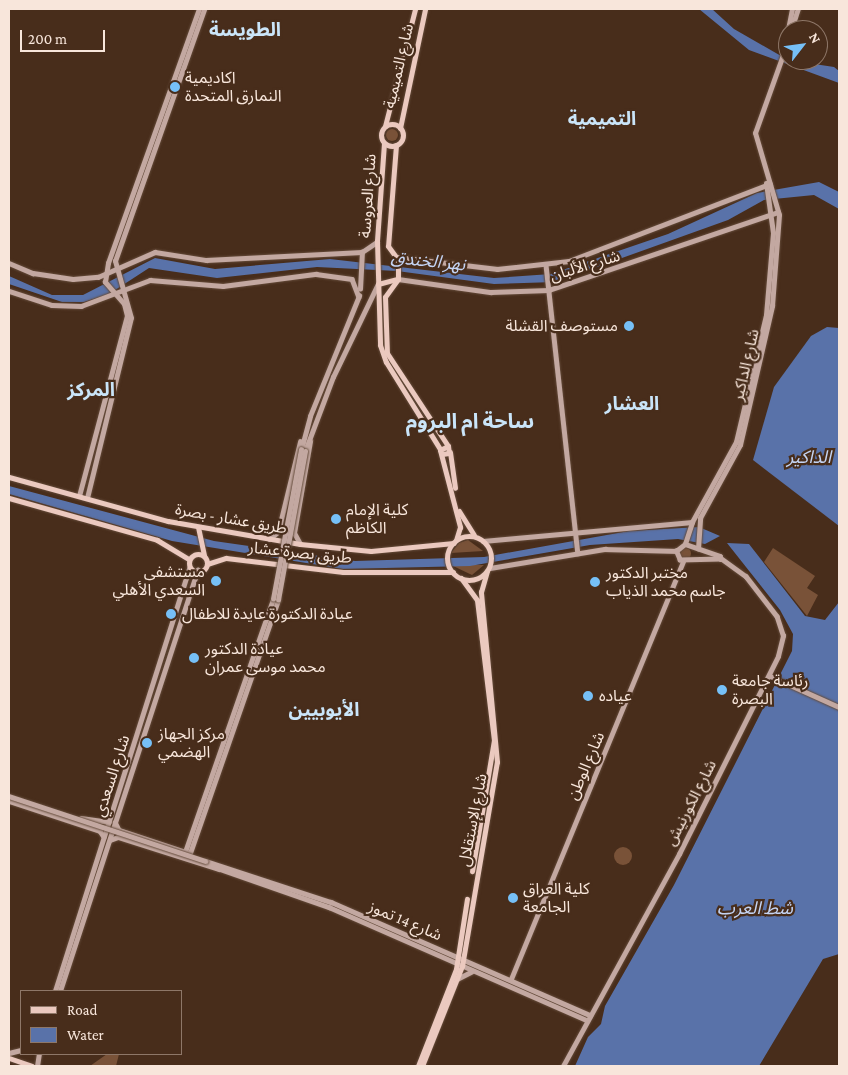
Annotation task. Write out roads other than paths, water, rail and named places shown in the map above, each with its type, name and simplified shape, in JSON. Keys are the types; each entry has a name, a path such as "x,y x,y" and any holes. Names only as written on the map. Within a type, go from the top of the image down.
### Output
{"main road":[{"path":"87,498 121,349 131,318 125,292 117,270 118,250 199,9"},
{"path":"121,349 127,313 105,282 105,273 186,50 204,9"},
{"name":"شارع التميمية","path":"385,126 414,9"},
{"name":"شارع التميمية","path":"400,128 425,9"},
{"path":"691,523 485,543 477,537 459,511 449,449 387,353 385,297 398,276 398,260 497,269 546,267 569,261 768,186 755,133 778,66"},
{"path":"385,126 400,128 402,138 396,144 384,142 381,133 385,126"},
{"name":"شارع العروسة","path":"384,142 377,241 377,276 383,354 441,451 460,527 455,542"},
{"name":"شارع العروسة","path":"396,144 388,246 398,260"},
{"name":"شارع الداكير","path":"686,543 691,523 733,450 743,423 772,306 778,212 768,186"},
{"name":"شارع الداكير","path":"698,546 698,526 740,445 766,315 771,214 768,202 768,186"},
{"name":"شارع الألبان","path":"398,276 491,292 549,289 778,212"},
{"path":"118,250 123,259 132,259 161,251 206,260 362,252 377,241"},
{"path":"188,851 276,600 303,451 307,435 359,297 362,252"},
{"path":"9,263 59,278 117,270 132,259"},
{"path":"546,267 578,551"},
{"path":"9,291 60,306 125,292 155,279 223,286 316,274 352,279 359,297"},
{"path":"269,539 278,532 295,454 307,435 378,284 398,276"},
{"path":"79,496 110,394"},
{"path":"300,544 294,533 307,435"},
{"path":"441,451 449,449"},
{"path":"441,451 449,449"},
{"name":"طريق عشار - بصرة","path":"9,477 198,526 300,544 371,551 455,542"},
{"path":"9,498 157,540 189,559 204,556"},
{"path":"189,559 189,568 198,570 207,564 202,547 204,538 198,526"},
{"path":"477,537 455,542 449,550 451,570 461,578 475,579 489,568 578,551 641,547 676,551 686,543"},
{"path":"485,543 489,568"},
{"name":"شارع الكورنيش","path":"563,1066 679,854 770,676 782,643 781,625 746,577 721,559 698,546 686,543"},
{"path":"676,551 683,562 721,559"},
{"name":"طريق بصرة عشار","path":"207,564 226,558 343,572 451,570"},
{"name":"شارع الوطن","path":"511,979 683,562"},
{"name":"شارع السعدي","path":"113,820 189,568"},
{"name":"شارع الإستقلال","path":"462,945 497,762 481,592 489,568"},
{"name":"شارع السعدي","path":"55,990 198,570"},
{"name":"شارع الإستقلال","path":"422,1066 457,979 494,740 477,600 461,578"},
{"path":"770,676 839,708"},
{"path":"9,798 100,832 106,840 118,837 222,868"},
{"path":"9,798 102,824 106,828 100,832"},
{"name":"شارع 14 تموز","path":"9,798 206,862 329,907 460,961 471,963 511,979 590,1014"},
{"path":"102,824 113,820 119,830 118,837"},
{"path":"119,830 188,851 222,868"},
{"name":"شارع السعدي","path":"60,990 106,840"},
{"name":"شارع 14 تموز","path":"222,868 325,900 450,953 471,972 587,1020"},
{"path":"450,953 462,945 471,963"},
{"name":"شارع الإستقلال","path":"418,1066 460,961"},
{"path":"457,979 471,972"},
{"path":"9,1058 32,1066"}],"water":[{"path":"699,9 712,9 734,29 778,54 778,61 749,50"},
{"path":"828,66 834,67 839,71 839,83 804,70 828,70"},
{"name":"نهر الخندق","path":"819,182 839,192 839,209 814,195 764,200 728,220 555,282 494,284 397,271 317,267 217,278 149,268 109,294 84,302 62,302 9,284 9,276 52,295 83,295 155,258 215,269 330,259 494,278 551,274 668,234 757,193"},
{"name":"الداكير","path":"827,327 839,328 839,526 753,460 774,387 811,336"},
{"path":"9,486 214,541 355,561 484,557 629,531 699,527 720,536 705,544 678,539 590,545 470,566 343,569 172,541 9,494"},
{"name":"شط العرب","path":"727,543 749,544 805,616 825,620 839,602 839,954 823,959 759,1066 575,1066 588,1037 601,1024 605,1006 674,885 792,651 793,634 780,610"}],"place":[{"name":"اكاديمية النمارق المتحدة","path":"175,87"},
{"name":"مستوصف القشلة","path":"629,326"},
{"name":"كلية الإمام الكاظم","path":"336,519"},
{"name":"مستشفى السعدي الأهلي","path":"216,581"},
{"name":"مختبر الدكتور جاسم محمد الذياب","path":"595,582"},
{"name":"عيادة الدكتورة عايدة للاطفال","path":"171,614"},
{"name":"عيادة الدكتور محمد موسى عمران","path":"194,658"},
{"name":"رئاسة جامعة البصرة","path":"722,690"},
{"name":"عياده","path":"588,696"},
{"name":"مركز الجهاز الهضمي","path":"147,743"},
{"name":"كلية العراق الجامعة","path":"513,898"}],"district":[{"name":"الطويسة","path":"245,30"},
{"name":"التميمية","path":"602,119"},
{"name":"المركز","path":"91,390"},
{"name":"العشار","path":"632,404"},
{"name":"ساحة ام البروم","path":"470,421"},
{"name":"الأيوبيين","path":"324,710"}]}
